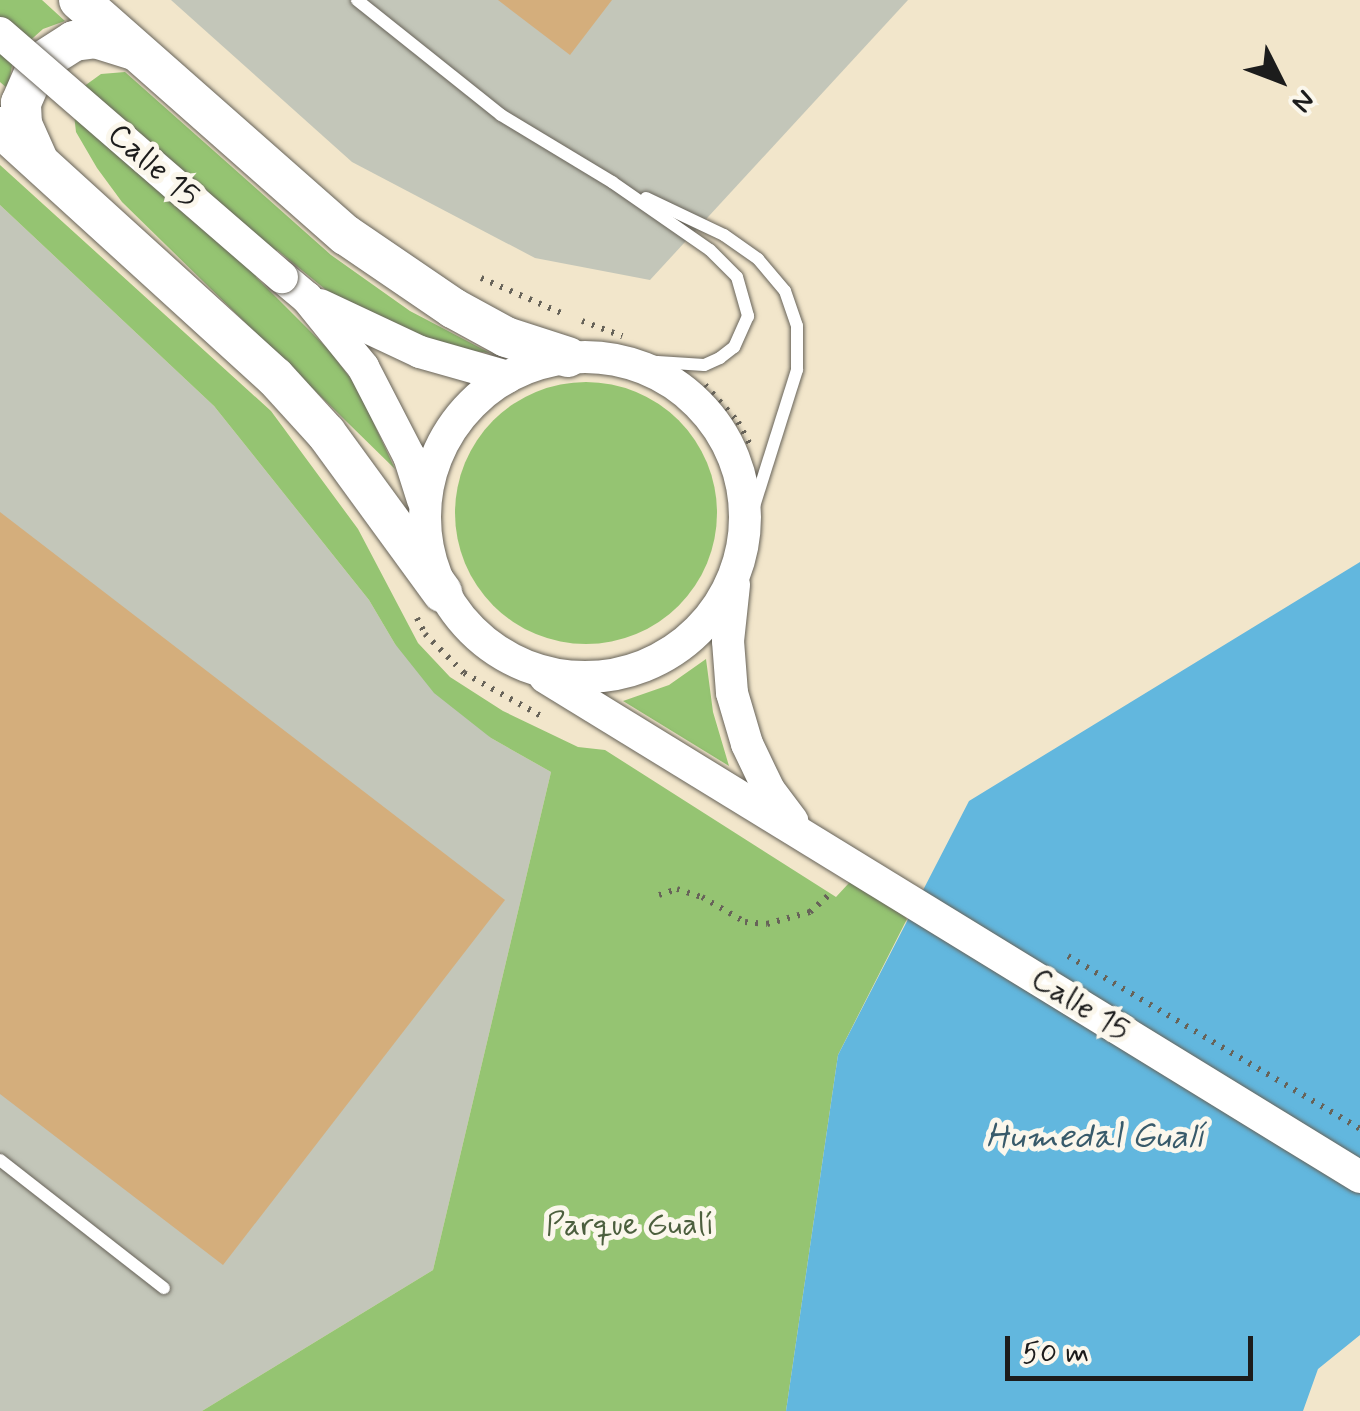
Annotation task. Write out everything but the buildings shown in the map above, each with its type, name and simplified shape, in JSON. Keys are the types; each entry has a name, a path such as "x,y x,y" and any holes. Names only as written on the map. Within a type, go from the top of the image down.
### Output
{"main road":[{"path":"79,0 346,235 453,308 506,338 568,357"},
{"path":"40,162 28,144 22,113 27,82 38,64 55,50 84,40 116,42 135,50"},
{"path":"0,127 275,378 326,433 442,592"}],"street":[{"name":"Calle 15","path":"0,33 294,288 363,367 388,411 425,504"},
{"name":"Calle 15","path":"294,288 420,352 508,377"},
{"path":"568,357 611,359 651,371 686,392 714,422 734,458 744,497 744,538 735,572 719,604 696,632 668,654 636,669 602,677 567,677 533,670 496,652 475,634 442,592 427,549 425,504 433,466 450,430 476,400 508,377 568,357"},
{"name":"Calle 15","path":"744,538 728,642 732,694 746,744 770,790 807,837"},
{"name":"Calle 15","path":"533,670 1360,1177"}],"lane":[{"path":"357,0 501,115 612,182 710,250 737,276 746,296 748,316 734,347 704,365 611,359"},
{"path":"612,182 724,235 758,259 785,291 798,326 797,370 744,538"},
{"path":"0,1160 164,1288"}],"path":[{"path":"541,306 652,346 679,363 738,422 750,444 761,482"},
{"path":"659,895 676,888 702,897 745,922 766,924 810,912 844,882"},
{"path":"1055,948 1360,1129"}],"shaded area":[{"path":"171,0 908,0 650,280 535,258 352,162"},
{"path":"0,205 214,406 369,600 395,644 491,738 551,772 433,1270 202,1411 0,1411"}],"green space":[{"path":"0,0 42,0 65,21 43,29 25,45 12,65 8,89 0,82"},
{"path":"125,72 331,255 410,311 490,353 447,348 331,294 277,250 256,277 329,350 357,387 395,469 122,202 97,168 76,132 73,106 83,87 101,74"},
{"name":"Parque Gualí","path":"0,165 271,411 358,529 418,643 450,677 503,711 578,747 605,750 836,897 861,870 907,919 838,1055 786,1411 202,1411 433,1270 551,772 491,738 434,693 395,644 369,600 214,406 0,205"},
{"path":"586,382 636,392 679,420 707,463 717,513 707,563 679,606 636,634 586,644 536,634 493,606 465,563 455,513 465,463 493,420 536,392"},
{"path":"706,659 713,712 729,766 623,701 669,685"}],"water":[{"name":"Humedal Gualí","path":"1360,562 1360,1335 1318,1369 1303,1411 786,1411 838,1055 969,801"}]}
